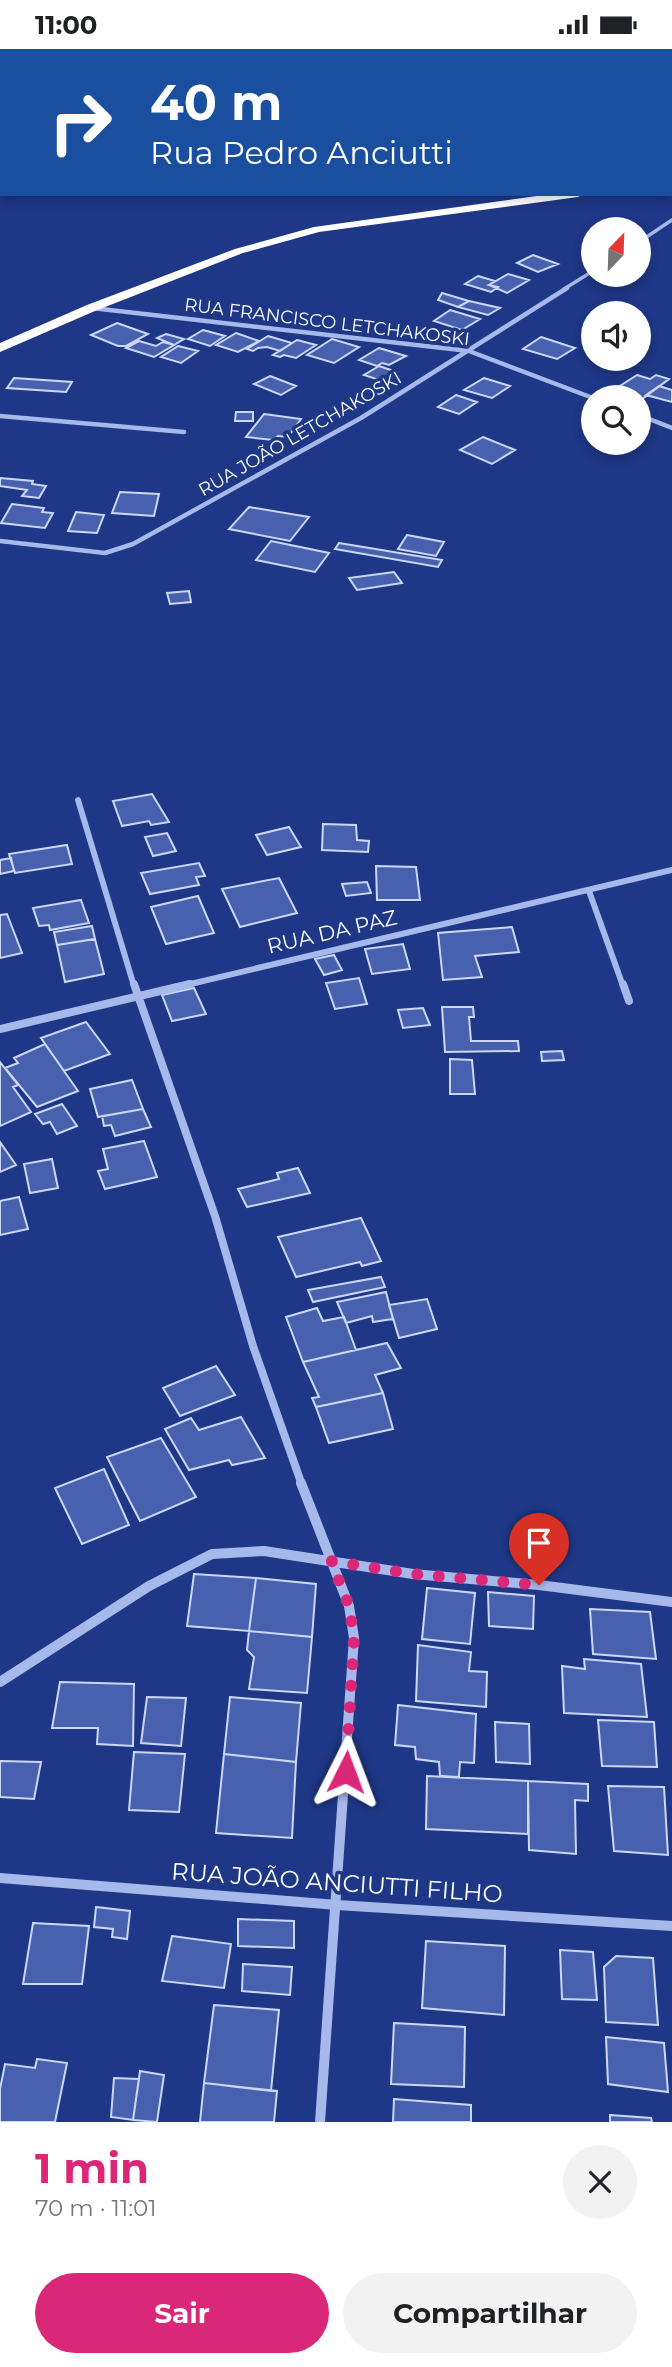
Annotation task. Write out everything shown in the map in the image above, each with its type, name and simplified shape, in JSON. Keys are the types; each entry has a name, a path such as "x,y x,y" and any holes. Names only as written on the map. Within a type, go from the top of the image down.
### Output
{"highway":[{"path":"0,348 91,307 239,251 318,229 563,196"}],"street":[{"path":"651,234 672,220"},
{"name":"RUA JOÃO LETCHAKOSKI","path":"0,541 105,553 133,544 361,418 581,279"},
{"name":"RUA FRANCISCO LETCHAKOSKI","path":"91,307 468,351 581,393"},
{"path":"0,416 184,432"},
{"path":"651,420 672,428"},
{"path":"78,800 137,995 215,1216 253,1346 349,1606 354,1638 320,2122"},
{"name":"RUA DA PAZ","path":"0,1029 672,870"},
{"path":"589,891 629,1001"},
{"path":"0,1682 149,1586 212,1554 264,1551 413,1574 539,1585 672,1602"},
{"name":"RUA JOÃO ANCIUTTI FILHO","path":"0,1878 337,1905 672,1926"}],"building":[{"path":"533,255 558,264 538,272 517,263"},
{"path":"508,274 529,280 507,293 489,285"},
{"path":"478,276 495,281 489,285 498,287 491,292 465,284"},
{"path":"442,293 469,301 458,307 438,300"},
{"path":"469,301 500,308 488,315 458,307"},
{"path":"450,310 480,319 462,330 434,321"},
{"path":"117,323 148,334 126,346 118,346 91,335"},
{"path":"203,330 225,336 210,346 188,339"},
{"path":"236,333 259,341 238,352 216,345"},
{"path":"166,334 184,339 174,345 157,338"},
{"path":"268,336 292,343 280,351 267,347 253,351 247,349"},
{"path":"541,337 575,348 557,359 523,349"},
{"path":"332,339 359,347 334,363 307,355"},
{"path":"297,340 316,345 296,358 273,355"},
{"path":"139,341 156,346 163,342 174,345 154,357 126,348"},
{"path":"178,346 198,351 181,363 161,357"},
{"path":"379,348 406,356 389,365 382,363 377,366 359,360"},
{"path":"379,366 397,372 382,381 364,375"},
{"path":"637,375 650,379 656,375 669,379 651,392 651,385 621,385"},
{"path":"270,376 296,386 281,395 254,384"},
{"path":"14,378 72,382 66,392 7,388"},
{"path":"484,378 510,386 492,398 464,390"},
{"path":"659,386 672,390 672,402 651,396 651,392"},
{"path":"456,395 477,402 459,414 438,407"},
{"path":"236,412 253,412 253,421 235,421"},
{"path":"264,414 301,419 288,437 278,436 273,440 246,437"},
{"path":"483,437 515,450 492,464 460,450"},
{"path":"0,478 33,481 32,484 46,486 39,498 22,496 27,490 0,486"},
{"path":"120,492 159,494 154,516 112,513"},
{"path":"12,504 44,508 42,512 53,513 45,528 1,523"},
{"path":"249,507 309,517 290,541 229,529"},
{"path":"76,512 104,515 97,533 68,531"},
{"path":"407,535 444,542 436,556 398,549"},
{"path":"271,541 329,553 315,572 256,560"},
{"path":"339,543 442,560 438,567 335,549"},
{"path":"394,572 402,583 357,590 349,578"},
{"path":"189,591 191,602 170,604 167,593"},
{"path":"152,794 169,822 151,825 149,821 122,826 113,801"},
{"path":"323,824 356,825 357,840 369,841 368,852 322,850"},
{"path":"289,827 301,847 267,855 256,835"},
{"path":"167,833 176,851 153,856 145,837"},
{"path":"67,845 72,864 15,873 9,854"},
{"path":"11,858 14,871 0,874 0,860"},
{"path":"199,863 205,876 196,877 199,885 150,894 141,873"},
{"path":"376,866 416,867 420,900 377,900"},
{"path":"279,878 297,913 240,927 222,889"},
{"path":"367,882 371,893 346,896 342,884"},
{"path":"198,896 214,933 166,944 151,907"},
{"path":"81,900 89,923 50,930 49,925 39,926 33,908"},
{"path":"7,914 22,953 0,958 0,915"},
{"path":"92,926 95,939 57,945 54,932"},
{"path":"512,927 519,952 475,956 482,977 443,980 438,933"},
{"path":"95,939 104,974 65,982 57,945"},
{"path":"403,944 410,969 372,974 365,949"},
{"path":"334,955 342,970 324,975 315,959"},
{"path":"359,978 367,1004 335,1009 326,983"},
{"path":"194,988 206,1014 172,1021 162,995"},
{"path":"442,1007 473,1007 474,1017 469,1017 471,1041 518,1041 519,1051 445,1052"},
{"path":"423,1008 430,1025 403,1028 398,1010"},
{"path":"86,1022 110,1054 64,1071 41,1038"},
{"path":"45,1044 78,1091 37,1107 5,1068 18,1063 14,1058"},
{"path":"562,1051 564,1060 542,1061 541,1052"},
{"path":"450,1059 472,1060 475,1094 450,1094"},
{"path":"0,1062 18,1085 13,1087 31,1112 0,1126"},
{"path":"132,1080 143,1109 98,1117 90,1089"},
{"path":"62,1104 77,1126 57,1134 50,1122 43,1124 35,1114"},
{"path":"143,1109 151,1127 115,1136 111,1125 104,1126 102,1116"},
{"path":"144,1141 157,1177 105,1189 98,1171 108,1169 103,1149"},
{"path":"0,1142 16,1165 0,1172"},
{"path":"52,1159 58,1188 30,1193 24,1164"},
{"path":"298,1168 310,1193 247,1207 238,1189 279,1179 277,1173"},
{"path":"19,1197 28,1229 0,1235 0,1201"},
{"path":"361,1218 381,1261 362,1266 360,1262 296,1277 278,1237"},
{"path":"381,1277 385,1287 313,1302 308,1290"},
{"path":"386,1292 393,1319 373,1322 372,1316 346,1323 337,1302"},
{"path":"427,1299 437,1329 399,1338 389,1305"},
{"path":"317,1308 323,1321 344,1317 356,1350 303,1362 286,1317"},
{"path":"387,1343 401,1368 375,1375 383,1393 316,1407 312,1398 319,1397 303,1362"},
{"path":"216,1366 235,1395 180,1416 163,1388"},
{"path":"383,1393 393,1429 329,1443 316,1407"},
{"path":"241,1417 265,1458 232,1465 229,1460 189,1470 165,1429 191,1418 199,1430"},
{"path":"161,1438 196,1497 140,1521 107,1457"},
{"path":"104,1469 129,1525 82,1544 55,1488"},
{"path":"194,1574 256,1578 249,1631 187,1626"},
{"path":"256,1578 316,1584 312,1637 249,1631"},
{"path":"427,1588 475,1593 470,1644 422,1639"},
{"path":"488,1592 534,1596 533,1629 489,1626"},
{"path":"590,1609 650,1612 656,1659 593,1654"},
{"path":"249,1631 312,1637 307,1693 249,1689 254,1657 247,1650"},
{"path":"418,1645 471,1652 469,1671 487,1672 486,1707 416,1701"},
{"path":"584,1659 641,1664 647,1717 564,1713 562,1666 585,1669"},
{"path":"60,1682 134,1684 133,1746 97,1744 98,1728 52,1728"},
{"path":"147,1697 186,1698 181,1746 141,1743"},
{"path":"230,1697 301,1703 296,1762 224,1754"},
{"path":"398,1705 476,1714 474,1763 460,1762 459,1777 440,1776 439,1762 416,1759 415,1747 395,1745"},
{"path":"598,1720 654,1722 657,1767 602,1766"},
{"path":"495,1722 529,1724 530,1764 496,1762"},
{"path":"134,1752 185,1754 179,1812 129,1810"},
{"path":"224,1754 296,1762 292,1838 216,1833"},
{"path":"0,1761 41,1762 34,1799 0,1797"},
{"path":"427,1776 528,1781 528,1834 426,1829"},
{"path":"528,1781 588,1784 588,1801 575,1800 576,1854 529,1850"},
{"path":"608,1786 664,1787 668,1855 614,1851"},
{"path":"96,1907 130,1911 127,1939 112,1937 113,1929 94,1927"},
{"path":"238,1919 294,1921 294,1948 238,1946"},
{"path":"33,1923 89,1926 82,1984 23,1984"},
{"path":"172,1936 231,1944 224,1988 162,1981"},
{"path":"426,1941 505,1946 504,2015 422,2008"},
{"path":"560,1950 593,1952 597,2000 562,1999"},
{"path":"616,1956 653,1958 658,2025 606,2022 604,1967"},
{"path":"243,1964 292,1967 290,1995 242,1991"},
{"path":"214,2005 279,2010 271,2091 204,2083"},
{"path":"394,2023 465,2027 464,2087 391,2084"},
{"path":"606,2037 664,2043 668,2092 608,2084"},
{"path":"37,2059 67,2063 55,2122 0,2122 0,2089 5,2064 35,2068"},
{"path":"140,2071 164,2075 157,2122 133,2120"},
{"path":"114,2078 139,2079 133,2120 111,2117"},
{"path":"204,2083 277,2091 274,2122 200,2122"},
{"path":"394,2099 471,2105 471,2122 393,2122"},
{"path":"610,2115 651,2118 652,2122 610,2122"}],"route":[{"path":"346,1772 354,1638 349,1606 331,1561 413,1574 539,1585"}]}
